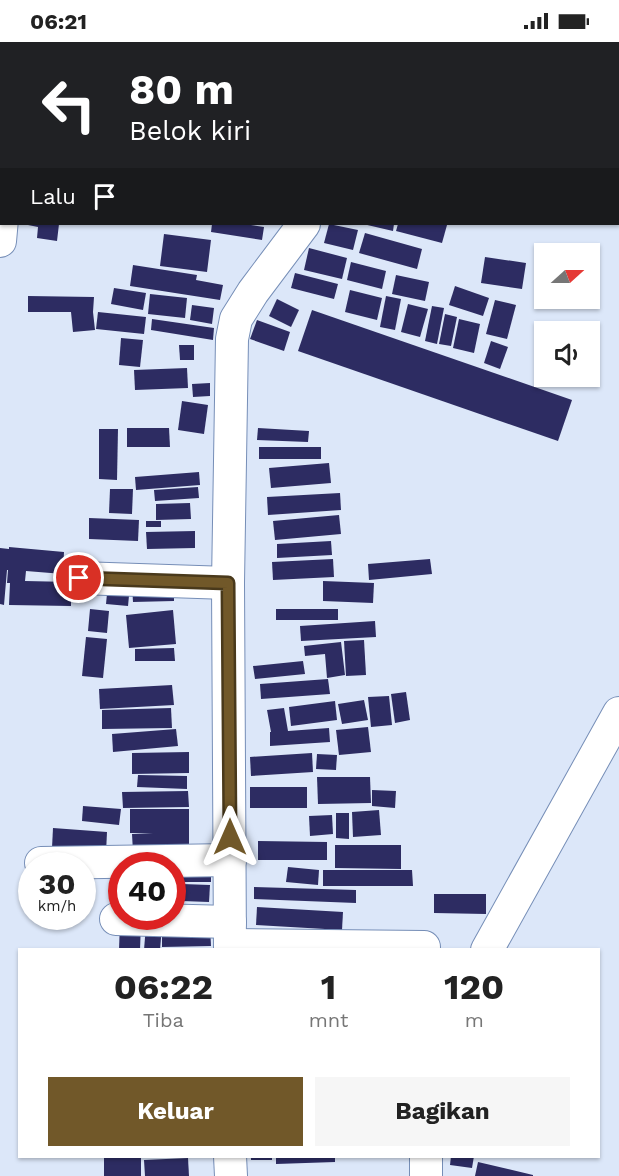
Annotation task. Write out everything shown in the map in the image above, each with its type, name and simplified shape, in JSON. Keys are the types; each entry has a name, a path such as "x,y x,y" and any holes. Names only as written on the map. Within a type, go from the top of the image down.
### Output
{"street":[{"path":"0,241 1,225"},
{"path":"230,939 228,583 232,339 236,319 253,292 303,225"},
{"path":"79,578 228,583"},
{"path":"489,948 619,713"},
{"path":"96,862 230,860"},
{"path":"179,930 230,939 424,947"},
{"path":"230,1158 231,1176"},
{"path":"426,1158 426,1176"}],"building":[{"path":"28,225 59,225 57,241 37,238 38,227"},
{"path":"212,225 264,227 262,240 211,232"},
{"path":"329,225 358,230 353,250 324,243"},
{"path":"367,225 394,225 393,231"},
{"path":"398,225 447,225 442,243 396,231"},
{"path":"365,233 422,249 417,269 359,253"},
{"path":"164,234 211,240 207,272 160,266"},
{"path":"309,248 347,258 342,279 304,270"},
{"path":"485,257 526,263 522,289 481,283"},
{"path":"351,262 386,271 382,289 347,280"},
{"path":"133,265 197,275 196,280 223,285 220,300 130,286"},
{"path":"295,273 338,284 334,299 291,288"},
{"path":"396,275 429,282 425,301 392,294"},
{"path":"455,286 489,298 483,316 449,305"},
{"path":"114,288 146,293 143,310 111,304"},
{"path":"350,290 382,298 377,320 345,312"},
{"path":"150,294 187,298 185,318 148,314"},
{"path":"28,296 94,297 95,330 73,332 71,312 28,312"},
{"path":"386,296 401,299 395,330 380,327"},
{"path":"277,299 299,310 291,327 269,316"},
{"path":"495,300 516,305 507,339 486,334"},
{"path":"408,304 428,309 420,337 401,332"},
{"path":"192,305 214,308 212,324 190,320"},
{"path":"432,306 444,308 437,344 425,341"},
{"path":"312,310 572,400 558,441 298,351"},
{"path":"98,312 146,317 144,334 96,329"},
{"path":"445,314 457,317 451,346 439,344"},
{"path":"152,319 214,328 213,340 151,330"},
{"path":"459,319 480,324 474,353 453,348"},
{"path":"257,320 290,332 284,351 250,339"},
{"path":"121,338 143,340 140,367 119,365"},
{"path":"491,341 508,347 500,369 484,363"},
{"path":"179,345 194,345 194,360 180,360"},
{"path":"187,368 188,388 135,390 134,370"},
{"path":"210,383 210,396 193,397 192,384"},
{"path":"182,401 208,405 204,434 178,430"},
{"path":"127,428 169,428 170,447 127,447"},
{"path":"258,428 309,431 308,442 257,440"},
{"path":"99,429 118,429 117,480 99,479"},
{"path":"259,447 321,447 321,459 259,459"},
{"path":"329,463 331,483 271,488 269,468"},
{"path":"199,472 200,485 136,490 135,477"},
{"path":"198,487 199,498 155,501 154,490"},
{"path":"110,489 133,489 132,514 109,513"},
{"path":"340,493 341,510 268,515 267,497"},
{"path":"190,503 191,519 156,520 156,504"},
{"path":"339,515 341,534 275,540 273,521"},
{"path":"89,518 139,520 138,541 89,539"},
{"path":"146,521 161,521 161,527 146,527"},
{"path":"195,531 195,548 147,549 146,532"},
{"path":"331,541 332,555 277,558 277,544"},
{"path":"9,547 64,552 63,574 26,571 25,581 71,582 71,606 9,605 8,570 4,605 0,604 0,548 9,549"},
{"path":"333,559 334,577 273,580 272,562"},
{"path":"430,559 432,574 369,580 368,564"},
{"path":"323,581 374,583 373,603 323,601"},
{"path":"108,583 130,585 128,606 106,604"},
{"path":"174,583 174,601 133,602 132,584"},
{"path":"90,609 109,611 107,633 88,631"},
{"path":"276,609 338,609 338,620 276,620"},
{"path":"173,610 176,644 129,648 126,615"},
{"path":"375,621 376,637 301,641 300,626"},
{"path":"86,637 107,639 103,678 82,676"},
{"path":"364,640 366,675 346,676 344,641"},
{"path":"341,642 345,675 327,678 325,654 305,656 304,646"},
{"path":"174,648 175,661 135,661 135,649"},
{"path":"303,661 305,674 255,679 253,666"},
{"path":"328,679 330,694 261,699 260,684"},
{"path":"172,685 174,705 100,709 99,689"},
{"path":"406,692 410,720 395,723 391,694"},
{"path":"389,696 392,725 371,727 368,697"},
{"path":"364,700 368,720 342,724 338,704"},
{"path":"335,701 337,720 291,726 289,707"},
{"path":"171,708 172,728 102,729 102,710"},
{"path":"284,708 288,731 329,728 330,742 270,746 271,732 267,710"},
{"path":"368,727 371,752 339,755 336,730"},
{"path":"176,729 178,746 113,752 112,734"},
{"path":"189,752 189,773 132,774 132,753"},
{"path":"312,753 313,772 251,776 250,757"},
{"path":"317,754 337,755 336,770 316,769"},
{"path":"138,775 187,776 187,789 137,787"},
{"path":"317,777 370,777 371,803 318,804"},
{"path":"250,787 307,787 307,808 250,808"},
{"path":"372,790 396,791 395,808 372,806"},
{"path":"188,791 189,807 123,808 122,792"},
{"path":"83,806 121,809 119,825 82,821"},
{"path":"130,809 189,809 189,850 133,852 132,834 153,833 130,833"},
{"path":"379,810 381,835 353,837 352,812"},
{"path":"336,813 349,813 349,839 336,838"},
{"path":"332,815 333,834 310,836 309,816"},
{"path":"53,828 107,832 106,853 52,848"},
{"path":"258,841 327,842 327,860 258,860"},
{"path":"335,845 401,845 401,869 335,868"},
{"path":"186,864 211,864 211,882 186,882"},
{"path":"288,867 319,870 318,885 286,882"},
{"path":"323,870 412,870 413,886 323,886"},
{"path":"186,884 210,885 209,902 186,901"},
{"path":"254,887 356,890 356,903 254,899"},
{"path":"434,894 486,894 486,914 434,913"},
{"path":"257,907 343,912 342,930 256,925"},
{"path":"210,925 211,946 162,947 162,930 186,930 186,926"},
{"path":"120,930 141,930 140,948 119,948"},
{"path":"146,930 162,930 160,948 144,948"},
{"path":"104,1158 141,1158 141,1176 104,1176"},
{"path":"188,1158 189,1176 145,1176 144,1160"},
{"path":"251,1158 272,1158 272,1160 251,1160"},
{"path":"276,1158 335,1158 335,1162 276,1164"},
{"path":"451,1158 474,1158 472,1168 450,1165"},
{"path":"478,1162 533,1175 533,1176 475,1176"}],"route":[{"path":"79,578 228,583 230,837"}]}
